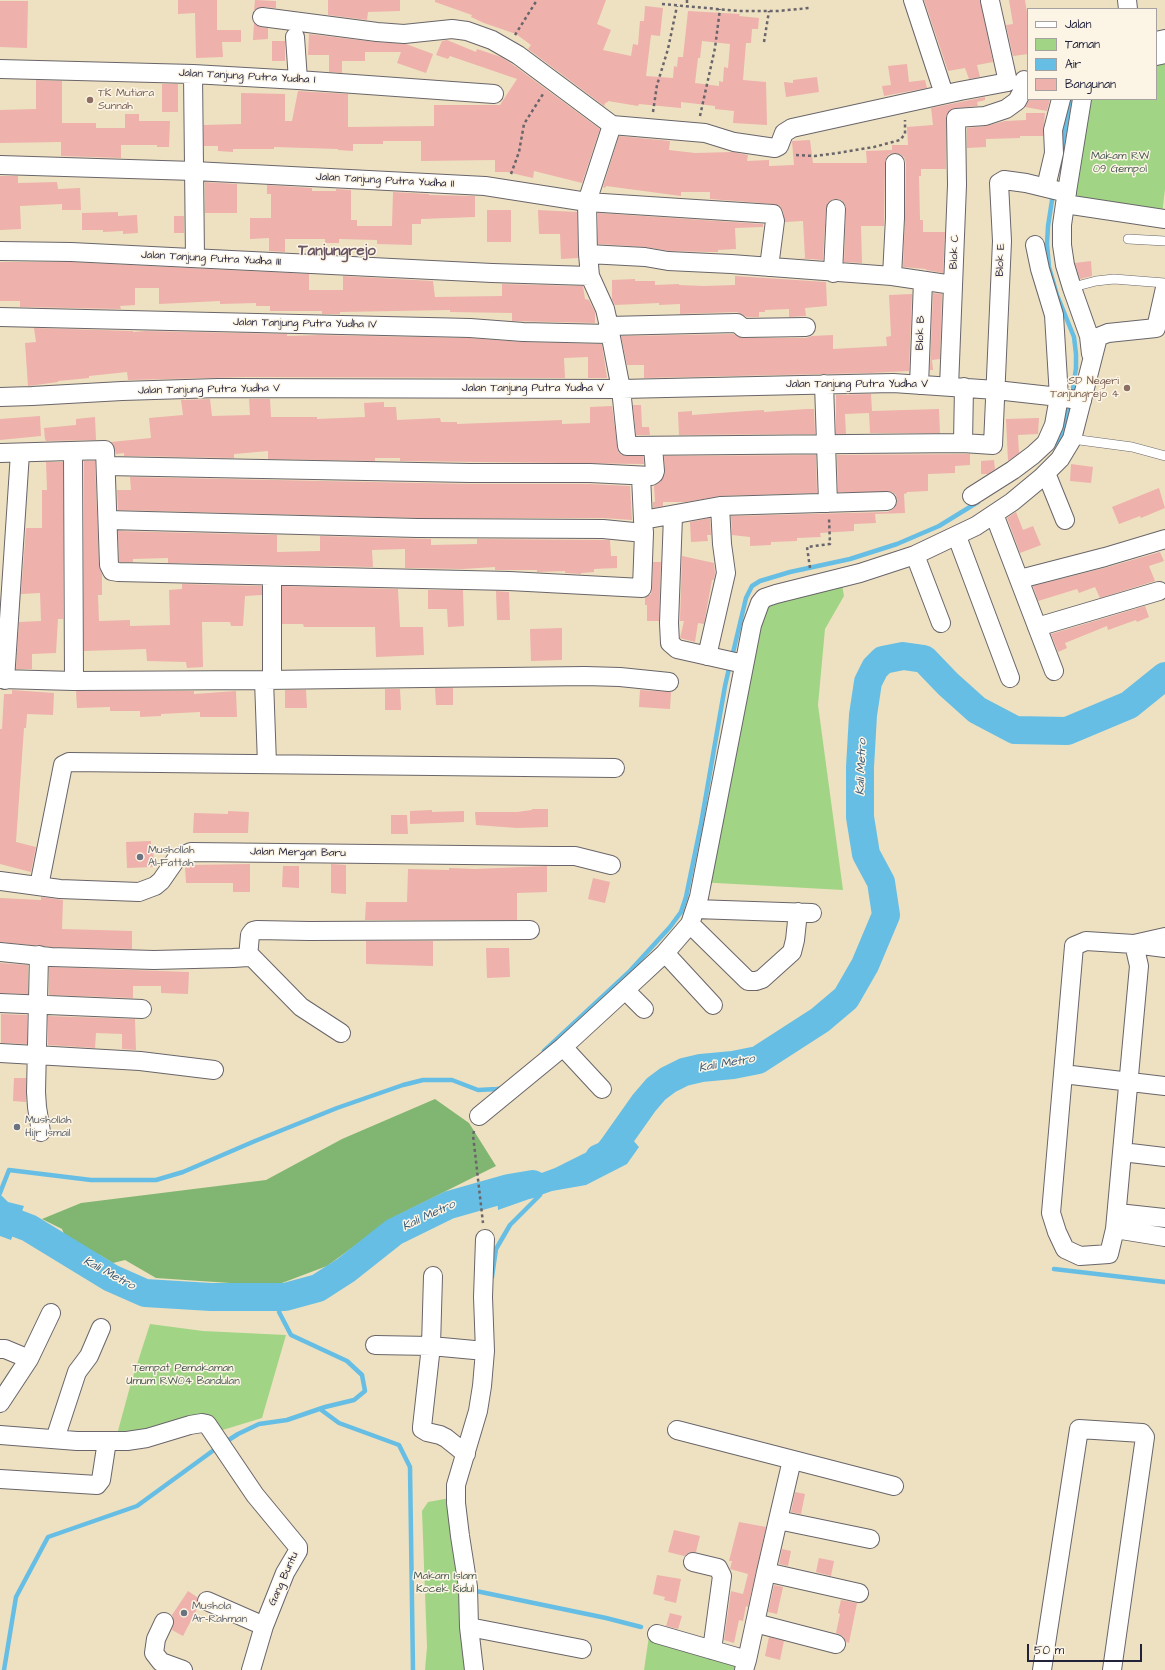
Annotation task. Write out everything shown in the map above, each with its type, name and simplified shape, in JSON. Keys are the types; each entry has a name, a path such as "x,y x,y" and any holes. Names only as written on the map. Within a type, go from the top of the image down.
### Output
{"street":[{"path":"913,0 944,94"},
{"path":"262,17 377,32 404,34 452,29 460,30 492,40 518,54 612,125 705,134 734,142 778,148 784,133 792,128 944,94 1020,81 990,1"},
{"path":"295,37 298,80"},
{"name":"Jalan Tanjung Putra Yudha I","path":"0,69 193,74 494,94"},
{"path":"193,74 195,258"},
{"name":"Blok C","path":"963,443 956,387 953,285 957,185 956,118 985,116 1006,109 1017,101 1024,88 1020,81"},
{"path":"1061,100 1053,130 1062,245 1065,265 1089,336 1092,363"},
{"path":"1057,193 1082,100"},
{"path":"612,125 587,202 588,254 590,276 605,309 621,389 627,446 653,447 963,443 993,445 996,390"},
{"path":"892,276 895,218 895,163"},
{"name":"Jalan Tanjung Putra Yudha II","path":"0,165 194,171 485,186 587,202 769,214 774,216 775,221 769,267"},
{"name":"Blok E","path":"996,390 1002,241 999,183 1004,180 1057,193"},
{"path":"1057,193 1165,219"},
{"path":"833,273 836,208"},
{"path":"728,661 752,625 760,603 764,598 916,557 959,542 996,519 1012,502 1060,459 1072,439 1071,399 1054,315 1040,269 1035,245"},
{"name":"Jalan Tanjung Putra Yudha III","path":"0,252 70,252 492,273 590,276"},
{"path":"588,254 645,257 668,261 731,264 833,273 892,276 953,285"},
{"name":"Blok B","path":"919,385 922,281"},
{"path":"972,496 1013,470 1046,443 1054,425 1092,363 1098,337 1108,333 1156,328 1164,299"},
{"name":"Jalan Tanjung Putra Yudha IV","path":"0,317 470,328 523,332 609,330 722,323 736,323 743,328 806,327"},
{"name":"Jalan Tanjung Putra Yudha V","path":"0,397 218,388 621,389 893,383 996,390 1071,399"},
{"path":"824,384 828,503"},
{"path":"106,466 462,473 590,473 651,476 655,473 653,447"},
{"path":"0,453 105,450 109,565 110,569 114,572 509,581 642,588 643,527 641,476"},
{"path":"72,452 74,681"},
{"path":"20,453 2,682 584,676 620,677 669,682"},
{"path":"1046,473 1065,520"},
{"path":"108,520 417,528 603,530 643,527 673,516 720,506 887,501"},
{"path":"479,1116 563,1047 626,990 665,953 693,916 728,661 726,573 722,544 720,506"},
{"path":"673,516 669,623 670,642 677,649 728,661"},
{"path":"916,557 976,526 996,519"},
{"path":"996,519 1054,671"},
{"path":"1020,579 1105,557 1165,539"},
{"path":"959,542 1010,678"},
{"path":"916,557 941,623"},
{"path":"267,764 268,680 272,576"},
{"path":"1037,627 1159,591"},
{"path":"38,886 63,765 68,762 615,768"},
{"name":"Jalan Mergan Baru","path":"0,881 60,889 142,891 150,889 161,881 177,858 191,852 575,856 611,865"},
{"path":"805,913 792,952 762,979 756,981 748,981 746,979 693,916 805,913"},
{"path":"0,952 51,957 154,960 245,958 248,957 249,954 250,935 253,931 257,930 530,930"},
{"path":"1134,944 1165,937"},
{"path":"1134,944 1139,966 1117,1221 1109,1254 1080,1256 1065,1250 1057,1232 1052,1213 1074,946 1086,941 1134,944 1165,948"},
{"path":"665,953 713,1005"},
{"path":"249,954 301,1007 341,1032"},
{"path":"39,955 36,1055 37,1107 41,1132"},
{"path":"626,990 644,1008"},
{"path":"0,1003 142,1009"},
{"path":"563,1047 602,1089"},
{"path":"0,1053 140,1061 214,1070"},
{"path":"1063,1074 1165,1086"},
{"path":"1122,1152 1165,1157"},
{"path":"1117,1221 1165,1218"},
{"path":"1117,1221 1165,1237"},
{"path":"474,1670 469,1627 468,1587 456,1503 456,1485 478,1411 485,1351 483,1297 485,1239"},
{"path":"433,1276 431,1346 422,1429 446,1438 466,1454"},
{"path":"0,1403 28,1359 52,1313"},
{"path":"55,1439 77,1372 89,1356 101,1328"},
{"path":"375,1345 431,1346 485,1351"},
{"path":"0,1349 5,1349 28,1359"},
{"name":"Gang Buntu","path":"107,1441 147,1438 190,1425 202,1423 207,1424 255,1494 298,1547 298,1551 285,1574 264,1626 251,1670"},
{"path":"1042,1670 1079,1429 1142,1432 1145,1437 1112,1670"},
{"path":"677,1430 894,1486"},
{"path":"0,1436 107,1441 101,1480 97,1485 0,1479"},
{"path":"657,1634 712,1650 746,1665 792,1460"},
{"path":"778,1520 870,1539"},
{"path":"693,1562 718,1568 722,1576 712,1650"},
{"path":"766,1572 860,1593"},
{"path":"207,1601 264,1626"},
{"path":"164,1622 156,1639 154,1654 159,1666 183,1670"},
{"path":"755,1623 836,1644"},
{"path":"469,1627 582,1649"}],"lane":[{"path":"1128,239 1165,241"},
{"path":"1077,286 1096,281 1114,280 1165,282"},
{"path":"1072,439 1132,447 1165,456"}],"path":[{"path":"507,49 537,0"},
{"path":"687,0 687,7"},
{"path":"662,4 687,7 769,11 809,8"},
{"path":"650,128 657,85 668,49 677,6"},
{"path":"697,133 704,92 715,48 720,9"},
{"path":"764,42 769,11"},
{"path":"505,189 519,152 526,122 552,80"},
{"path":"796,155 815,156 838,153 874,147 900,140 905,134 905,114 903,104"},
{"path":"809,561 807,547 830,544 828,503"},
{"path":"479,1116 476,1120 473,1135 485,1239"}],"green space":[{"name":"Makam RW 09 Gempol","path":"1165,59 1165,189 1162,215 1071,201 1087,100 1157,100 1157,61"},
{"path":"840,573 844,596 825,629 818,705 843,890 698,882 738,663 752,598 760,589"},
{"path":"435,1099 469,1123 496,1166 394,1217 327,1266 274,1286 156,1278 125,1260 113,1263 100,1255 72,1253 62,1229 42,1219 81,1203 266,1180 342,1139"},
{"name":"Tempat Pemakaman Umum RW04 Bandulan","path":"150,1324 203,1331 286,1335 262,1418 216,1432 208,1421 116,1438 131,1383"},
{"name":"Makam Islam Kocek Kidul","path":"450,1498 469,1670 425,1670 427,1647 422,1511 428,1502"},
{"path":"649,1636 737,1660 734,1670 644,1670"}],"water":[{"path":"617,1122 639,1147 627,1164 586,1185 552,1191 498,1210 496,1187 528,1178 555,1168 593,1149"},
{"path":"0,1194 8,1202 24,1206 11,1240 0,1236"}],"building":[{"path":"178,0 217,0 217,30 241,30 241,42 222,42 223,57 196,58 195,13 178,14"},
{"path":"255,0 276,1 276,8 263,7 254,10"},
{"path":"328,0 400,0 400,11 368,12 367,20 328,15"},
{"path":"435,0 606,0 597,24 611,30 603,50 631,56 633,44 638,45 640,21 644,21 645,6 663,8 660,36 651,35 646,76 673,78 674,66 677,67 678,57 683,57 688,11 740,14 739,16 759,18 758,29 752,29 751,43 746,43 743,80 766,82 767,125 733,123 734,111 715,109 715,106 681,102 681,108 639,104 638,106 608,101 604,106 528,49 531,45 516,34 484,23 471,17 472,15 435,2","holes":["702,41 730,44 728,68 724,67 723,82 719,81 719,86 695,83"]},
{"path":"924,0 980,0 993,62 977,65 980,77 969,79 965,68 948,71"},
{"path":"1009,0 1025,0 1027,13 1027,54 1013,56 1006,25 1013,24"},
{"path":"0,1 28,1 27,48 0,47"},
{"path":"254,23 260,27 268,28 268,39 253,40"},
{"path":"309,34 406,44 433,54 426,73 397,63 401,52 365,52 365,61 342,61 342,73 329,72 329,55 308,55"},
{"path":"447,40 476,52 477,49 501,57 600,129 582,183 534,171 533,178 507,172 495,172 495,160 421,161 421,141 383,141 383,144 353,144 353,151 338,149 274,147 274,149 233,149 233,152 218,151 218,146 204,146 204,125 241,124 241,93 285,94 285,121 292,121 298,91 348,94 348,127 434,126 434,105 500,105 517,79 450,56 448,59 436,55 442,41"},
{"path":"272,41 285,41 285,61 272,61"},
{"path":"907,64 909,82 925,80 927,88 884,96 882,86 891,85 888,66"},
{"path":"817,77 819,92 786,97 784,82 793,83 793,80"},
{"path":"36,80 62,81 62,123 96,123 96,128 125,128 125,114 139,114 139,121 170,121 169,147 157,147 157,145 121,145 121,158 61,156 61,142 0,143 0,110 36,109"},
{"path":"162,84 178,84 178,112 162,112"},
{"path":"985,97 985,100 977,102 978,106 955,108 947,113 946,169 921,169 921,176 919,176 920,220 923,220 923,232 945,232 943,273 926,269 903,267 906,163 904,157 900,154 889,154 886,158 884,226 861,226 862,263 844,262 846,209 845,204 841,200 831,200 827,204 823,260 797,258 805,258 803,221 785,222 783,211 780,206 774,204 710,199 710,192 681,192 681,196 606,186 605,188 603,187 619,136 670,141 669,150 695,153 733,152 748,155 747,161 769,160 769,166 794,165 792,141 810,140 813,163 867,163 866,151 892,150 892,145 908,145 907,127 933,125 931,108"},
{"path":"1029,100 1050,100 1047,111 1025,107"},
{"path":"1026,113 1045,113 1043,136 1020,136 1020,138 986,139 986,147 967,148 967,128 986,126 1005,121 1026,120"},
{"path":"0,176 18,176 18,183 57,182 58,189 80,188 81,210 62,210 62,204 20,206 21,229 0,230"},
{"path":"205,182 237,184 237,213 205,213"},
{"path":"267,185 312,188 312,191 336,191 336,189 351,190 351,220 357,220 357,226 392,226 393,192 429,195 475,196 475,217 421,219 421,224 412,224 412,245 377,244 377,240 339,239 339,243 325,243 325,239 285,239 285,252 269,251 269,238 250,239 250,218 271,218 271,194 267,194"},
{"path":"487,210 511,210 511,242 487,242"},
{"path":"538,210 577,212 578,258 561,259 560,234 539,234"},
{"path":"118,212 118,216 137,215 138,233 123,234 123,231 103,232 103,230 82,230 82,213"},
{"path":"598,213 763,224 763,227 735,228 736,249 718,250 718,252 669,251 646,247 598,244"},
{"path":"174,216 184,216 184,233 174,233"},
{"path":"1091,261 1092,276 1080,279 1075,263"},
{"path":"0,262 71,262 309,274 309,290 343,290 343,276 433,281 435,297 502,296 502,284 583,286 585,299 589,300 595,312 595,323 512,321 512,313 450,312 450,310 340,312 340,314 322,314 322,311 270,311 270,306 256,306 256,303 220,304 220,301 159,304 159,288 135,288 135,305 120,306 121,309 20,307 20,301 0,301"},
{"path":"735,276 826,282 827,306 805,308 806,316 789,317 789,309 765,310 765,312 759,312 759,317 747,317 737,312 680,314 680,304 659,305 659,303 615,305 612,300 612,280 635,279 635,281 655,281 655,285 735,285"},
{"path":"933,293 942,294 940,359 932,360 933,370 930,370"},
{"path":"912,294 909,371 644,378 644,365 627,365 621,336 733,334 743,338 806,338 812,336 833,335 833,349 887,346 886,337 891,336 889,295"},
{"path":"34,328 133,332 287,334 287,336 319,335 469,338 523,342 602,344 607,378 588,378 588,357 564,358 565,378 247,377 128,380 127,372 89,376 89,378 28,386 25,343 36,342"},
{"path":"871,394 872,411 939,409 940,433 870,433 869,413 845,414 846,434 836,434 836,395"},
{"path":"210,399 212,416 250,415 249,399 270,399 271,417 317,417 317,419 365,417 364,403 384,402 384,407 396,407 397,420 440,418 441,422 457,422 457,424 562,420 562,424 590,423 590,407 612,406 618,452 627,456 643,456 644,464 400,461 400,458 375,458 375,461 268,459 268,451 234,454 234,458 124,456 124,453 116,454 114,445 111,442 151,438 149,418 183,415 181,400"},
{"path":"633,405 641,405 642,427 649,427 650,435 636,435"},
{"path":"814,409 815,434 679,435 678,412 692,411 692,415 764,410 764,412"},
{"path":"40,416 41,436 0,440 0,419"},
{"path":"95,417 96,440 46,441 45,439 44,428 76,425 76,419"},
{"path":"1039,418 1038,434 1018,435 1019,453 1008,461 1006,419"},
{"path":"970,454 970,465 955,466 955,473 928,474 928,491 907,492 904,494 905,513 875,514 876,523 854,524 854,531 820,533 821,537 797,538 797,541 771,542 771,545 750,546 750,537 732,535 731,516 887,512 896,506 896,495 892,492 838,492 837,455"},
{"path":"816,455 817,493 720,496 686,502 663,502 663,506 653,508 653,502 655,502 654,486 660,482 665,474 664,456"},
{"path":"994,460 995,469 988,474 981,474 981,461"},
{"path":"84,461 95,461 99,565 102,574 102,595 98,595 99,621 130,620 130,626 170,625 169,590 182,589 182,584 262,586 262,595 245,596 243,626 231,626 230,622 202,622 203,667 187,668 186,662 147,661 146,649 84,651"},
{"path":"46,462 63,462 63,619 58,619 56,653 32,654 32,669 16,669 19,622 41,621 40,593 21,594 26,528 42,528 42,490 47,490"},
{"path":"1071,464 1093,467 1091,483 1070,481"},
{"path":"130,477 470,484 590,484 630,486 632,520 603,518 417,518 118,510 117,490 131,490"},
{"path":"1159,488 1165,508 1141,518 1140,516 1119,524 1112,507"},
{"path":"1016,512 1023,530 1033,526 1041,545 1020,553 1007,518"},
{"path":"710,518 711,535 707,535 708,541 691,542 690,522"},
{"path":"118,531 277,535 277,552 320,551 320,536 431,539 431,545 477,544 477,539 610,540 611,556 617,556 617,568 594,569 594,572 581,574 565,573 565,571 537,572 537,570 495,570 495,567 463,569 405,568 405,549 372,550 373,567 168,563 168,558 133,559 133,562 119,562"},
{"path":"1160,552 1164,561 1149,566 1155,581 1100,598 1095,587 1079,593 1077,589 1038,601 1033,586 1108,567"},
{"path":"682,556 714,563 714,580 712,580 704,624 698,623 695,642 680,638 684,621 680,621"},
{"path":"653,562 661,562 659,621 647,621 647,605 645,605 645,598 651,594"},
{"path":"282,586 398,589 400,627 423,627 424,655 376,657 375,627 304,627 303,624 282,624"},
{"path":"428,590 463,590 464,626 448,627 447,609 428,609"},
{"path":"496,591 509,592 510,620 497,620"},
{"path":"1145,606 1149,617 1108,630 1107,626 1065,643 1067,648 1058,652 1051,634"},
{"path":"562,628 562,660 531,661 530,629"},
{"path":"435,688 453,688 453,705 436,705"},
{"path":"385,689 400,689 401,710 385,710"},
{"path":"12,690 54,693 53,715 27,714 26,728 24,728 16,842 36,847 31,872 0,864 0,729 2,729 4,694 12,694"},
{"path":"285,690 306,690 307,708 285,708"},
{"path":"640,690 671,692 670,709 639,707"},
{"path":"76,691 194,691 194,694 236,691 237,717 200,717 200,712 161,714 161,716 140,717 140,711 110,711 110,707 77,708"},
{"path":"532,809 548,809 548,827 517,828 476,825 475,812 517,812"},
{"path":"432,810 432,812 464,811 464,822 410,824 410,811"},
{"path":"228,811 249,812 248,833 193,833 194,813 228,814"},
{"path":"391,815 407,815 408,834 391,834"},
{"name":"Mushollah Al-Fattah","path":"151,841 151,846 153,846 154,867 127,868 126,842"},
{"path":"250,864 250,892 233,892 233,883 186,883 185,866 188,865"},
{"path":"331,864 346,865 346,894 331,893"},
{"path":"283,866 299,866 299,888 282,887"},
{"path":"547,866 547,892 517,893 517,920 365,920 366,902 407,902 408,869 449,870 449,868 475,869"},
{"path":"593,878 610,882 605,903 588,899"},
{"path":"41,897 63,900 62,929 132,931 132,949 52,947 0,942 0,898 41,900"},
{"path":"366,941 433,941 433,966 366,964"},
{"path":"486,948 509,948 510,977 487,978"},
{"path":"0,963 28,965 28,994 0,993"},
{"path":"49,967 189,972 188,994 161,993 161,986 133,986 133,998 49,995"},
{"path":"1,1014 27,1015 27,1044 1,1043"},
{"path":"48,1016 135,1019 136,1050 122,1049 122,1034 96,1033 95,1048 48,1045"},
{"path":"14,1078 26,1078 26,1102 13,1101"},
{"path":"795,1492 805,1494 801,1514 791,1512"},
{"path":"739,1522 766,1527 748,1607 746,1606 743,1621 739,1620 734,1643 724,1640 731,1591 743,1594 748,1574 730,1569 732,1561 729,1561"},
{"path":"674,1530 700,1536 696,1552 690,1552 684,1556 668,1552"},
{"path":"782,1549 791,1551 788,1566 779,1564"},
{"path":"819,1558 834,1561 831,1576 816,1572"},
{"path":"657,1575 681,1579 676,1603 664,1600 665,1597 653,1594"},
{"path":"774,1585 783,1587 777,1614 768,1612"},
{"name":"Mushola Ar-Rahman","path":"188,1591 197,1597 198,1607 183,1636 172,1630 174,1622 172,1615"},
{"path":"841,1600 857,1603 849,1643 846,1642 843,1636 836,1633"},
{"path":"670,1613 682,1616 678,1629 666,1626"},
{"path":"769,1637 784,1641 780,1660 765,1656"}],"waterway":[{"path":"1062,149 1070,100"},
{"path":"1053,194 1047,244 1049,267 1057,295 1074,337 1076,368 1072,395"},
{"path":"1054,445 1061,435 1070,402"},
{"path":"732,657 746,598 752,586 760,581 790,572 850,559 897,544 939,526 978,502"},
{"name":"Kali Metro","path":"599,1158 608,1154 644,1103 656,1089 668,1080 684,1072 701,1068 733,1065 758,1060 820,1020 846,998 865,965 886,915 881,882 866,854 860,817 860,767 863,715 868,682 875,668 883,660 903,656 924,659 948,684 977,710 1015,730 1067,731 1129,705 1165,676"},
{"path":"544,1051 629,972 670,927 681,912 686,897 701,824 730,664"},
{"path":"0,1193 9,1170 91,1180 156,1180 183,1172 337,1108 403,1085 423,1080 452,1080 478,1090 503,1088"},
{"name":"Kali Metro","path":"0,1217 29,1228 111,1278 145,1293 211,1297 285,1297 318,1288 346,1270 394,1232 449,1205 509,1188 533,1184"},
{"path":"492,1277 496,1249 510,1225 540,1195 538,1189"},
{"path":"1054,1269 1165,1282"},
{"path":"224,1443 238,1434 259,1424 287,1420 325,1407 354,1400 365,1391 362,1375 347,1361 291,1335 279,1312 285,1297"},
{"path":"320,1409 339,1423 399,1445 410,1467 413,1670"},
{"path":"4,1670 16,1597 48,1537 137,1506 218,1447"},
{"path":"475,1587 476,1591 606,1618 641,1627"}],"place":[{"name":"TK Mutiara Sunnah","path":"90,100"},
{"name":"SD Negeri Tanjungrejo 4","path":"1127,388"},
{"name":"Mushollah Al-Fattah","path":"140,857"},
{"name":"Mushollah Hijr Ismail","path":"17,1127"},
{"name":"Mushola Ar-Rahman","path":"184,1613"}],"district":[{"name":"Tanjungrejo","path":"337,252"}]}
